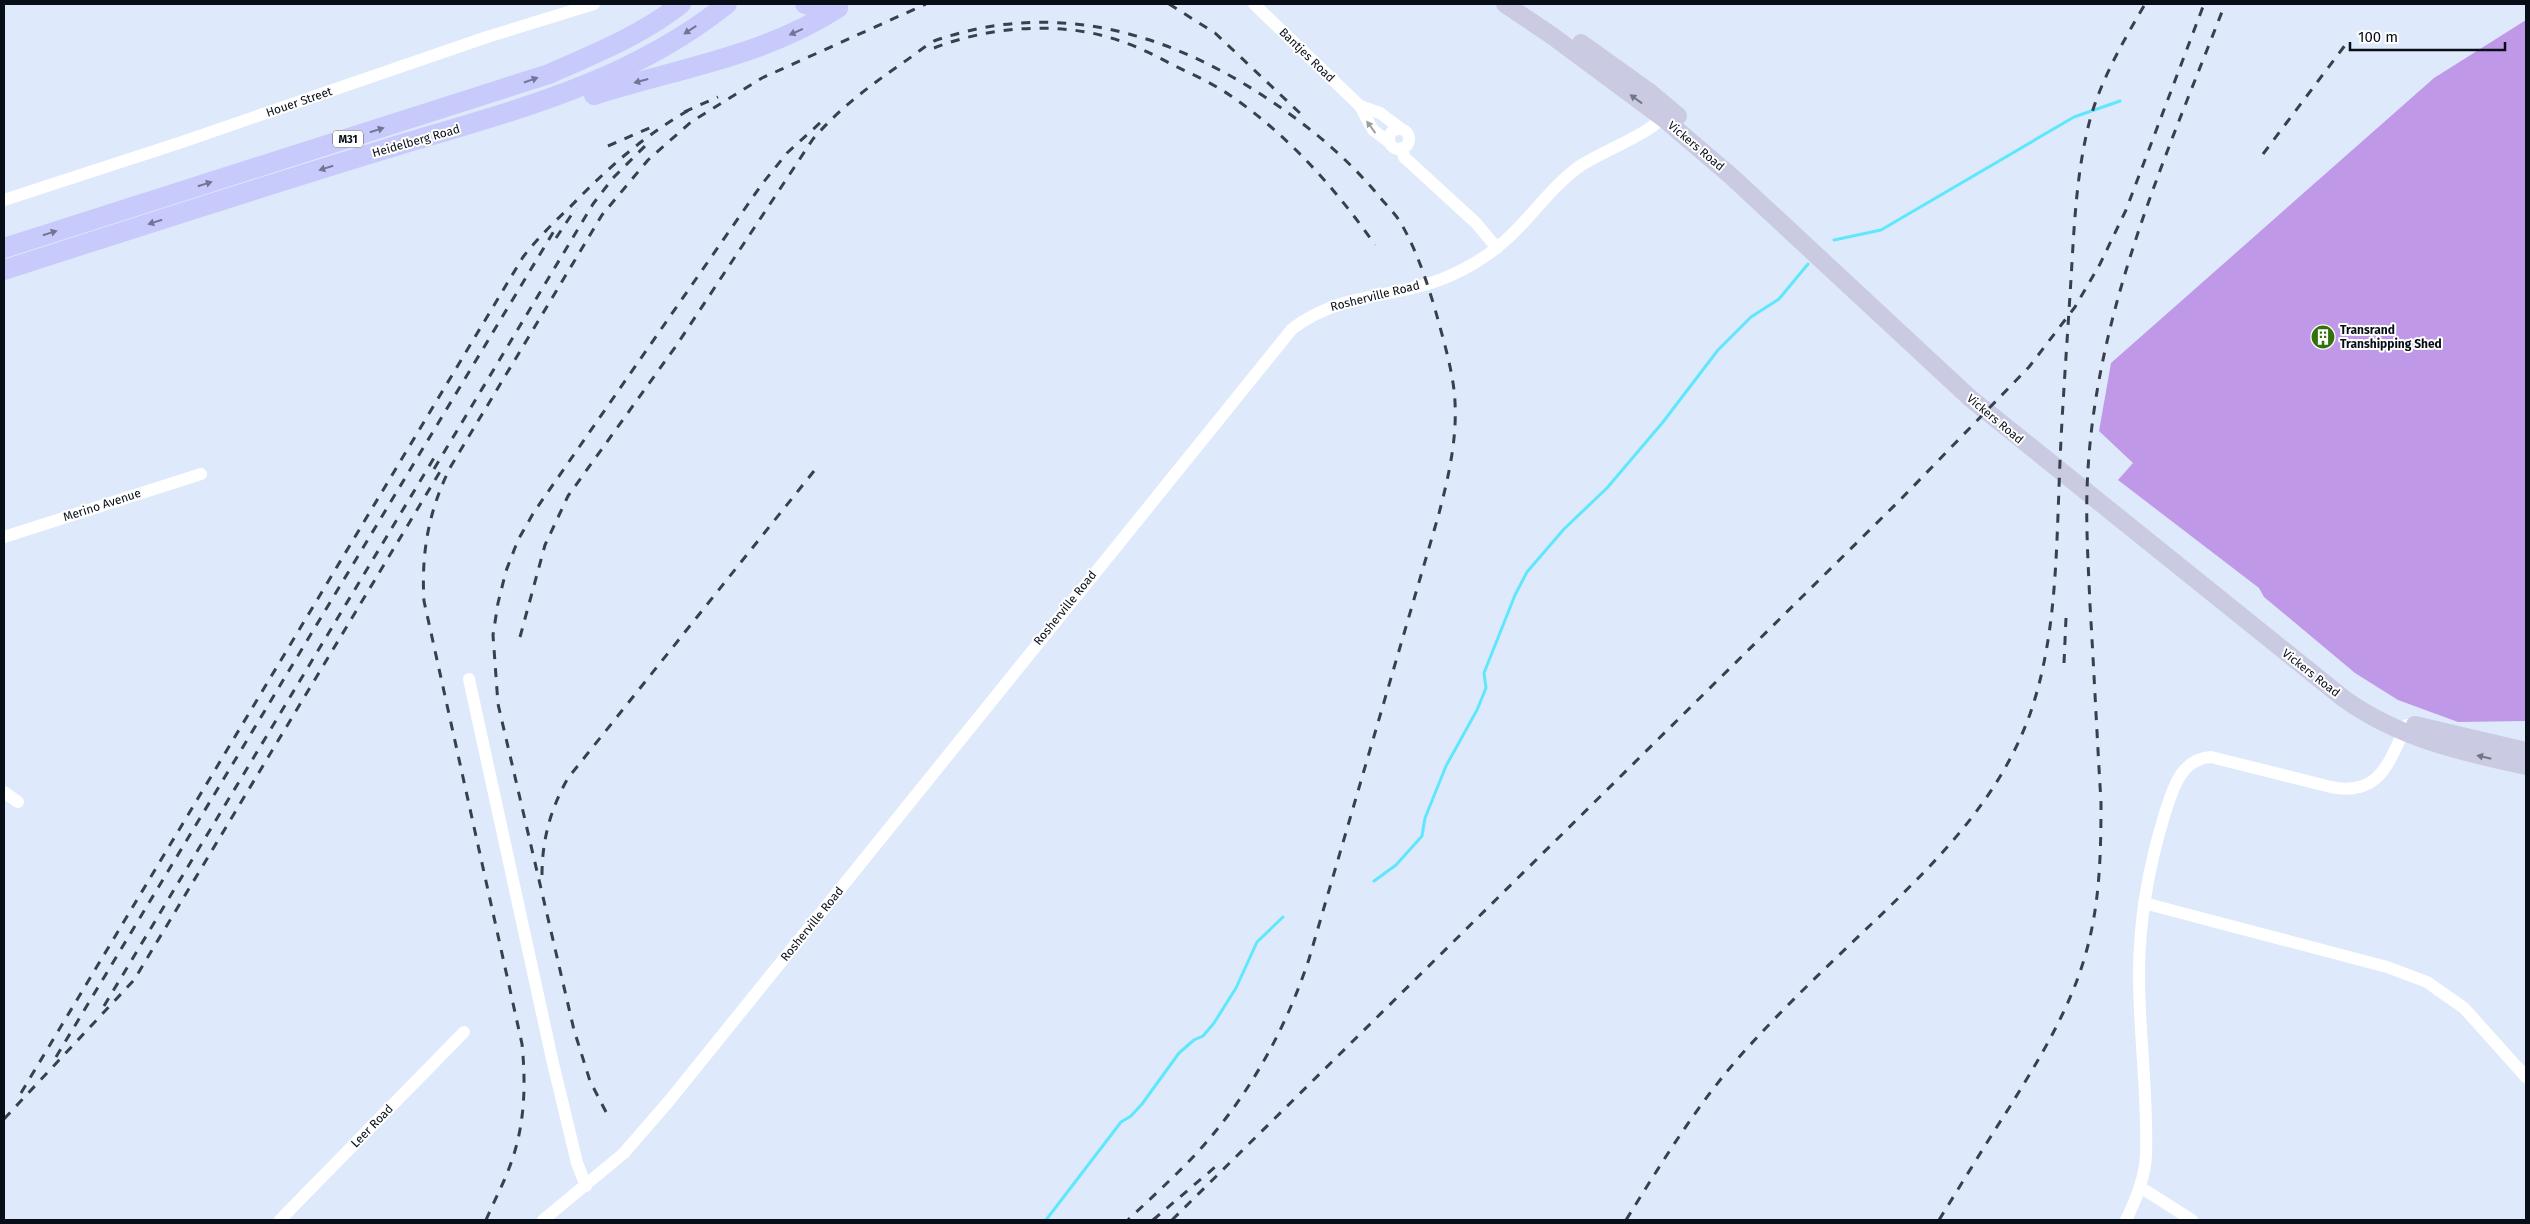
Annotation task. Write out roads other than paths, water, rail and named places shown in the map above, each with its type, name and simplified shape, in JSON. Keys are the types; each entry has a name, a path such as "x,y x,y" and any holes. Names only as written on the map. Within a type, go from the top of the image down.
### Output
{"main road":[{"name":"Heidelberg Road","path":"4,248 549,74 614,45 649,26 681,4"},
{"name":"Heidelberg Road","path":"4,270 387,149 496,117 609,77 653,54 727,4"},
{"path":"805,4 819,8 842,6"},
{"name":"Vickers Road","path":"1505,4 1667,114"},
{"name":"Vickers Road","path":"1522,4 1607,60 2016,436 2313,675 2361,711 2458,750 2526,766"},
{"path":"496,117 545,110 754,49 813,25 842,6"},
{"name":"Vickers Road","path":"2405,728 2435,731 2526,751"}],"street":[{"name":"Houer Street","path":"4,200 179,143 487,37 594,4"},
{"name":"Bantjes Road","path":"1254,4 1360,106 1373,130 1389,142"},
{"name":"Bantjes Road","path":"1360,106 1380,113 1400,128"},
{"name":"Rosherville Road","path":"543,1220 624,1153 669,1101 1292,329 1313,314 1336,304 1434,282 1480,260 1497,248 1579,167 1667,114"},
{"path":"1400,128 1409,136 1408,144 1402,148 1394,148 1389,142 1392,131 1400,128"},
{"path":"1402,148 1404,157 1476,222 1497,248"},
{"name":"Merino Avenue","path":"4,538 201,474"},
{"path":"469,679 552,1058 577,1163 586,1186"},
{"path":"2126,1220 2140,1187 2146,1157 2146,1108 2139,974 2144,903 2151,864 2173,790 2183,770 2200,758 2212,756 2331,787 2348,790 2357,789 2366,786 2381,774 2405,728"},
{"path":"4,792 18,802"},
{"path":"2144,903 2388,967 2427,982 2464,1008 2526,1077"},
{"name":"Leer Road","path":"280,1220 464,1032"},
{"path":"2140,1187 2192,1220"}],"waterway":[{"path":"1834,240 1881,230 2074,117 2120,101"},
{"path":"1374,881 1396,865 1422,836 1425,818 1446,766 1477,710 1486,688 1484,673 1515,595 1527,572 1564,529 1607,488 1663,422 1718,350 1751,317 1779,299 1808,264"},
{"path":"1046,1220 1121,1122 1131,1116 1142,1104 1179,1053 1194,1040 1203,1036 1214,1023 1236,988 1257,942 1283,917"}],"railway":[{"path":"486,1220 508,1170 519,1134 524,1089 522,1044 424,601 425,548 437,498 451,466 602,215 648,160 691,122 762,78 926,4"},
{"path":"1169,4 1215,33 1303,116"},
{"path":"1626,1220 1699,1108 1732,1065 1782,1011 1905,891 1948,846 1987,797 2018,743 2030,714 2038,687 2045,659 2053,603 2062,416 2078,182 2086,138 2096,101 2108,72 2145,4"},
{"path":"1172,1220 1901,499 2029,367 2075,307 2100,264 2126,210 2204,4"},
{"path":"1939,1220 2021,1089 2054,1031 2073,991 2087,949 2095,913 2099,876 2101,821 2087,520 2088,469 2094,408 2105,348 2120,289 2138,231 2225,4"},
{"path":"520,637 545,545 568,496 676,346 813,139 854,99 934,41 977,29 1020,23 1062,23 1104,28 1145,39 1185,53 1224,72 1296,118 1342,157 1398,219 1412,245 1425,276 1446,351 1454,395 1455,430 1447,483 1309,959 1290,1009 1266,1057 1221,1124 1186,1164 1128,1220"},
{"path":"934,48 979,35 1028,28 1052,28 1101,35 1143,50 1204,80 1252,111 1310,164 1375,245"},
{"path":"2263,154 2349,40"},
{"path":"684,112 718,97"},
{"path":"21,1093 523,257 551,225 612,166 657,130 691,109"},
{"path":"606,1112 590,1081 574,1030 498,704 493,635 498,603 506,571 518,540 534,512 762,184 787,153 821,122"},
{"path":"608,146 654,126"},
{"path":"434,469 593,204 613,178 645,146"},
{"path":"556,238 576,208"},
{"path":"56,1057 557,226"},
{"path":"104,1006 434,458"},
{"path":"4,1119 134,980 444,465"},
{"path":"542,875 546,836 552,812 568,778 814,471"},
{"path":"2064,663 2066,618"},
{"path":"1153,1220 1221,1162"}],"place":[{"name":"Transrand Transhipping Shed","path":"2323,337"}]}
